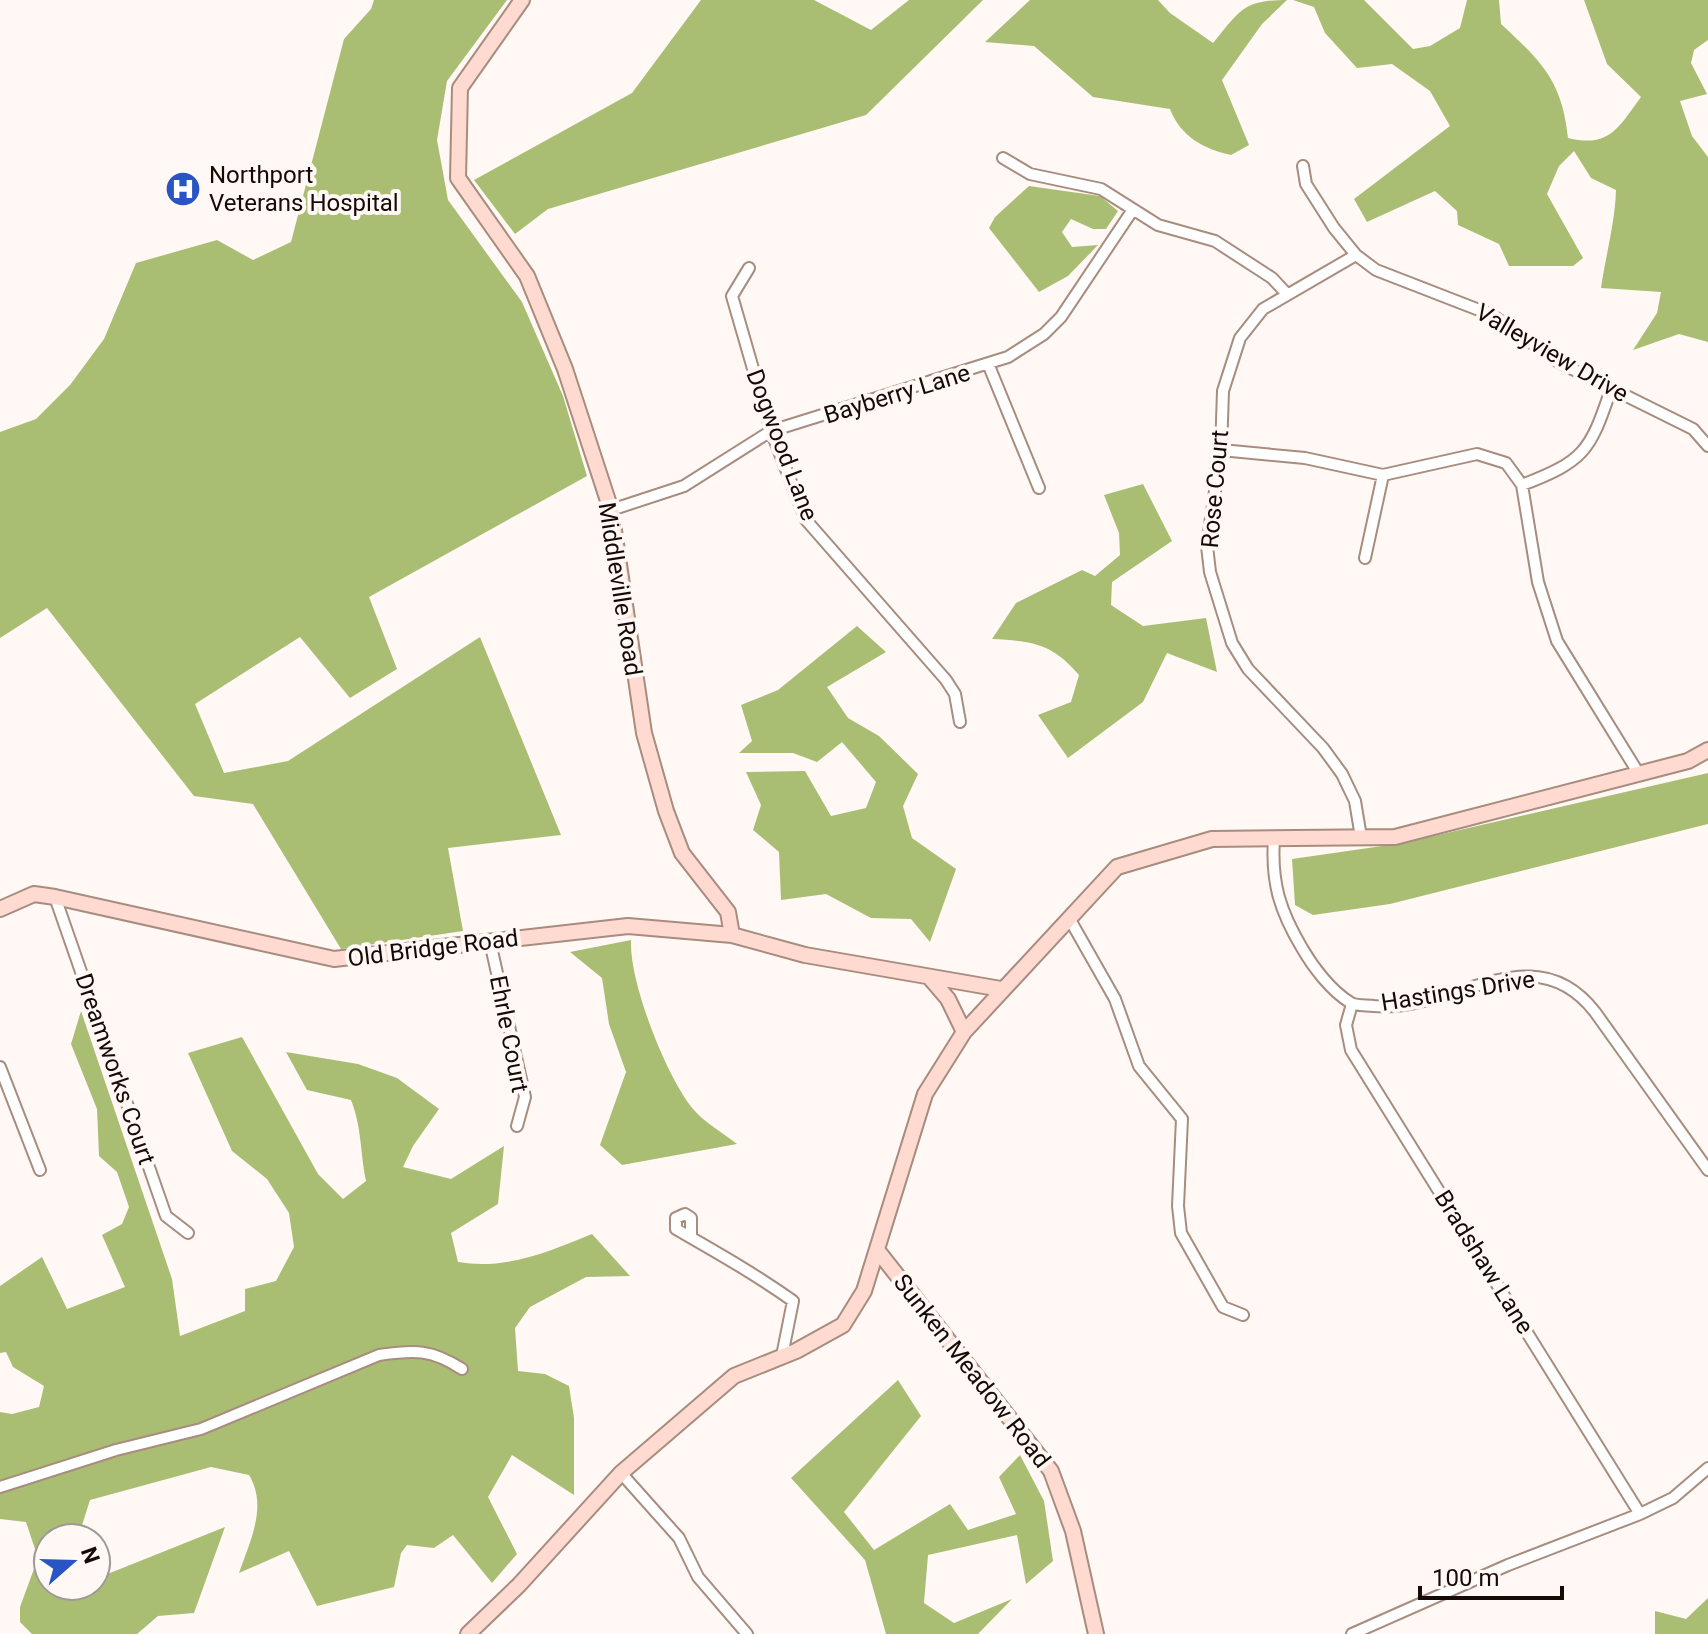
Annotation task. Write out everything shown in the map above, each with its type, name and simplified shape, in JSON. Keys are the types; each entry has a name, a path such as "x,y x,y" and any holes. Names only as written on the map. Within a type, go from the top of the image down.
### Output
{"street":[{"name":"Middleville Road","path":"522,0 460,88 458,178 527,276 565,369 611,510 644,733 666,811 682,853 728,912 732,935"},
{"path":"1003,158 1030,174 1101,189 1158,225 1215,241 1272,278 1286,293"},
{"name":"Valleyview Drive","path":"1303,166 1306,184 1356,255 1399,280 1492,315 1560,363 1693,429 1708,446"},
{"name":"Bayberry Lane","path":"611,510 684,486 771,431 989,366 1026,347 1061,317 1132,211"},
{"name":"Rose Court","path":"1356,255 1263,309 1240,338 1223,391 1221,450 1207,546 1210,572 1232,643 1248,669 1323,748 1342,774 1355,801 1361,837"},
{"name":"Dogwood Lane","path":"749,268 732,296 771,431 806,520 946,680 955,694 960,722"},
{"path":"989,366 1039,488"},
{"path":"1522,485 1575,461 1596,433 1611,389"},
{"path":"1221,450 1305,458 1383,475 1477,454 1493,456 1506,463 1522,485 1538,582 1557,641 1639,774"},
{"path":"1365,558 1383,475"},
{"path":"468,1634 519,1585 621,1473 734,1376 843,1325 864,1291 878,1251 896,1179 925,1094 964,1032 1117,867 1212,839 1395,837 1688,761 1708,750"},
{"name":"Hastings Drive","path":"1274,839 1272,872 1283,916 1314,968 1352,1004 1384,1007 1413,1003 1536,975 1563,981 1588,1004 1708,1170"},
{"name":"Old Bridge Road","path":"0,909 34,894 55,897 334,959 628,926 732,935"},
{"name":"Dreamworks Court","path":"55,897 166,1216 188,1233"},
{"path":"1069,918 1115,999 1139,1066 1182,1119 1178,1206 1181,1233 1223,1307 1243,1315"},
{"path":"732,935 805,955 1001,989"},
{"name":"Ehrle Court","path":"490,942 525,1097 517,1126"},
{"path":"930,978 948,999 964,1032"},
{"name":"Bradshaw Lane","path":"1352,1004 1346,1025 1351,1050 1640,1514"},
{"path":"0,1067 40,1170"},
{"path":"691,1237 742,1265 793,1301 782,1356"},
{"name":"Sunken Meadow Road","path":"878,1251 1051,1471 1073,1531 1096,1634"},
{"path":"0,1487 116,1450 201,1429 379,1355 411,1350 440,1354 462,1369"},
{"path":"1352,1634 1508,1565 1640,1514 1673,1498 1708,1468"},
{"path":"621,1473 679,1538 698,1577 747,1634"}],"green space":[{"path":"374,0 507,0 447,81 437,140 448,200 522,302 563,396 587,476 369,597 397,669 350,698 300,637 195,704 224,773 288,761 480,637 561,835 448,848 463,931 341,949 253,804 194,796 47,608 0,638 0,432 36,419 70,385 104,339 136,263 217,240 253,260 291,242 344,39 371,9"},
{"path":"701,0 814,0 871,30 909,0 983,0 866,115 548,209 515,234 474,180 632,93"},
{"path":"1030,0 1158,0 1170,13 1213,43 1251,5 1287,0 1262,24 1222,80 1249,145 1231,155 1212,149 1187,134 1170,109 1093,97 1034,46 985,42"},
{"path":"1293,0 1364,0 1413,49 1430,46 1460,28 1467,0 1499,0 1501,24 1539,62 1555,87 1568,138 1594,140 1612,133 1641,97 1607,64 1584,0 1708,0 1708,40 1694,50 1691,63 1707,94 1680,101 1692,136 1708,157 1708,342 1679,334 1633,350 1657,313 1661,292 1601,288 1616,190 1591,178 1574,151 1559,166 1547,194 1583,258 1573,266 1509,266 1499,244 1458,225 1457,211 1435,191 1367,222 1354,199 1450,126 1430,91 1392,64 1357,68 1325,33 1314,7"},
{"path":"1029,186 1100,196 1118,211 1106,229 1093,229 1071,219 1062,232 1072,247 1098,245 1068,276 1039,292 989,228 995,217"},
{"path":"1143,484 1172,541 1112,582 1111,605 1143,626 1206,618 1217,672 1167,653 1143,702 1068,758 1038,715 1071,702 1079,675 1050,650 1030,643 992,639 1016,603 1082,570 1095,576 1120,555 1119,533 1104,495"},
{"path":"857,626 886,652 827,687 848,718 879,736 918,774 903,806 912,838 956,869 930,942 911,919 871,918 826,894 781,900 779,852 753,830 761,805 746,772 805,771 831,816 866,808 876,782 842,742 817,762 793,753 739,753 752,741 741,705 778,690"},
{"path":"1708,773 1708,824 1390,904 1313,915 1295,905 1292,859 1403,843"},
{"path":"631,940 643,1003 672,1075 697,1114 737,1144 622,1165 600,1145 626,1072 609,1024 602,978 570,952"},
{"path":"81,1011 172,1279 180,1336 245,1311 245,1289 276,1281 294,1247 289,1213 267,1179 232,1151 188,1053 242,1037 318,1174 343,1199 366,1181 355,1110 351,1100 307,1090 286,1052 358,1064 397,1078 439,1109 413,1146 403,1167 451,1179 504,1146 498,1204 451,1233 458,1262 493,1264 526,1258 592,1234 630,1276 586,1277 530,1307 515,1328 518,1371 545,1374 569,1386 574,1418 574,1495 512,1455 488,1497 517,1554 492,1583 453,1535 434,1548 407,1545 401,1553 394,1587 317,1606 289,1551 239,1573 255,1524 257,1499 254,1487 249,1475 211,1467 90,1500 83,1522 32,1522 32,1540 26,1522 0,1519 0,1412 12,1414 39,1407 44,1386 13,1367 6,1352 0,1353 0,1286 42,1257 67,1309 125,1287 102,1235 122,1224 129,1207 117,1172 99,1156 97,1109 71,1044"},
{"path":"898,1380 921,1416 844,1512 874,1550 950,1504 968,1530 1016,1514 999,1477 1020,1455 1044,1501 1053,1561 1026,1584 1017,1535 928,1555 924,1603 954,1623 1012,1599 978,1634 886,1634 865,1560 791,1478"},
{"path":"225,1527 194,1613 158,1616 137,1634 32,1634 20,1622 20,1607 32,1574 32,1602 112,1602 112,1572"},
{"path":"1708,1598 1708,1634 1655,1634 1655,1611 1686,1619"}],"place":[{"name":"Northport Veterans Hospital","path":"183,189"}]}
